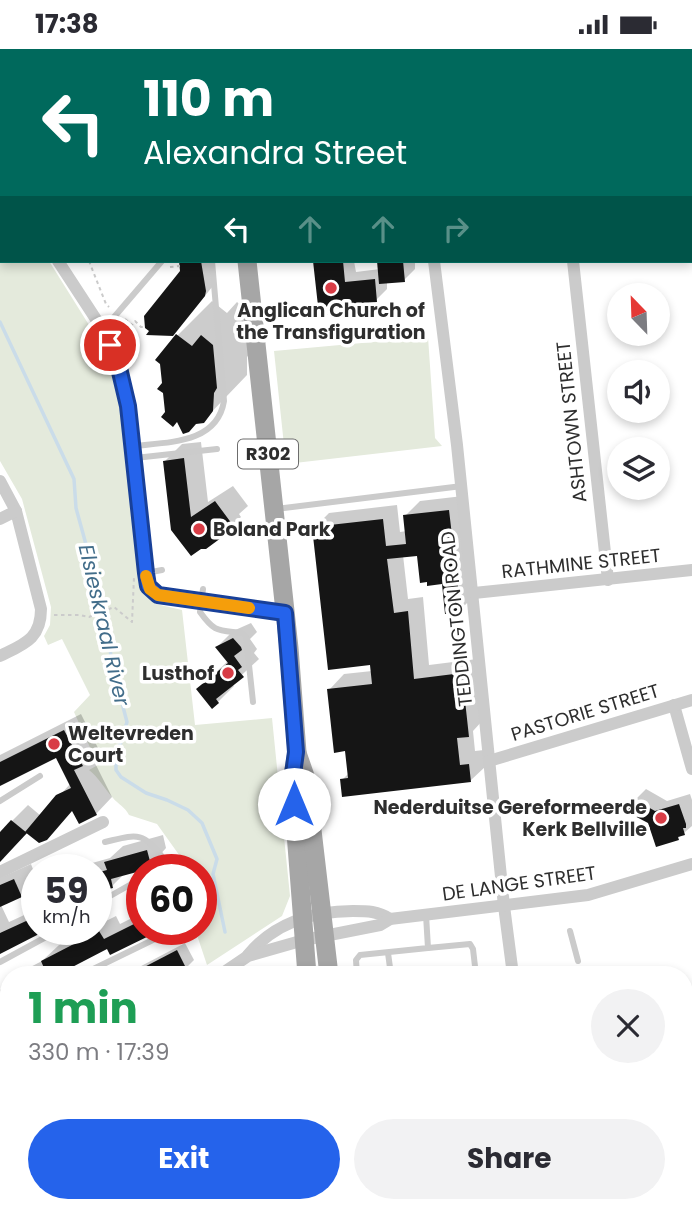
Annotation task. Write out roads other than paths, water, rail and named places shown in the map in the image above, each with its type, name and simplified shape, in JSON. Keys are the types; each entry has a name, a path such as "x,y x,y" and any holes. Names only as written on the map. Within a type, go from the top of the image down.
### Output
{"main road":[{"name":"R302","path":"247,263 285,613 296,752 292,781 306,966"},
{"name":"R302","path":"296,752 306,779 328,966"}],"street":[{"path":"59,263 103,330 123,383 134,452 148,586 158,595 202,595 285,613"},
{"name":"TEDDINGTON ROAD","path":"434,263 474,593 512,966"},
{"name":"ASHTOWN STREET","path":"573,263 608,580"},
{"path":"0,481 16,511 41,609 41,623 36,633 25,643 0,656"},
{"path":"0,519 16,511"},
{"name":"RATHMINE STREET","path":"474,593 692,570"},
{"name":"PASTORIE STREET","path":"489,761 692,700"},
{"path":"674,705 692,769"},
{"path":"0,872 103,822"},
{"name":"DE LANGE STREET","path":"248,956 304,940 380,925 390,919 588,895 692,864"},
{"name":"DE LANGE STREET","path":"248,956 256,946 302,917 323,912 379,912 390,919"},
{"path":"233,966 248,956"}],"lane":[{"path":"103,330 160,263"},
{"path":"134,452 194,438 211,427 220,416 224,391 212,263"},
{"path":"134,452 217,449"},
{"path":"274,510 462,486"},
{"path":"146,571 162,570"},
{"path":"202,595 200,612 212,628 242,633 246,637 253,702"},
{"path":"0,801 40,776"},
{"path":"105,842 134,835 143,837 159,854"},
{"path":"425,915 428,948"},
{"path":"570,931 578,961"},
{"path":"356,966 356,960 360,955 470,944 475,966"},
{"path":"0,962 31,945"},
{"path":"99,966 143,945"},
{"path":"388,953 390,966"}],"waterway":[{"name":"Elsieskraal River","path":"0,322 74,479 76,508 104,610 113,669 127,722 116,758 116,770 121,777 146,793 188,810 202,823 217,859 213,874 225,932"}],"place":[{"name":"Anglican Church of the Transfiguration","path":"331,288"},
{"name":"Boland Park","path":"199,529"},
{"name":"Lusthof","path":"228,673"},
{"name":"Weltevreden Court","path":"54,744"},
{"name":"Nederduitse Gereformeerde Kerk Bellville","path":"661,818"}]}
